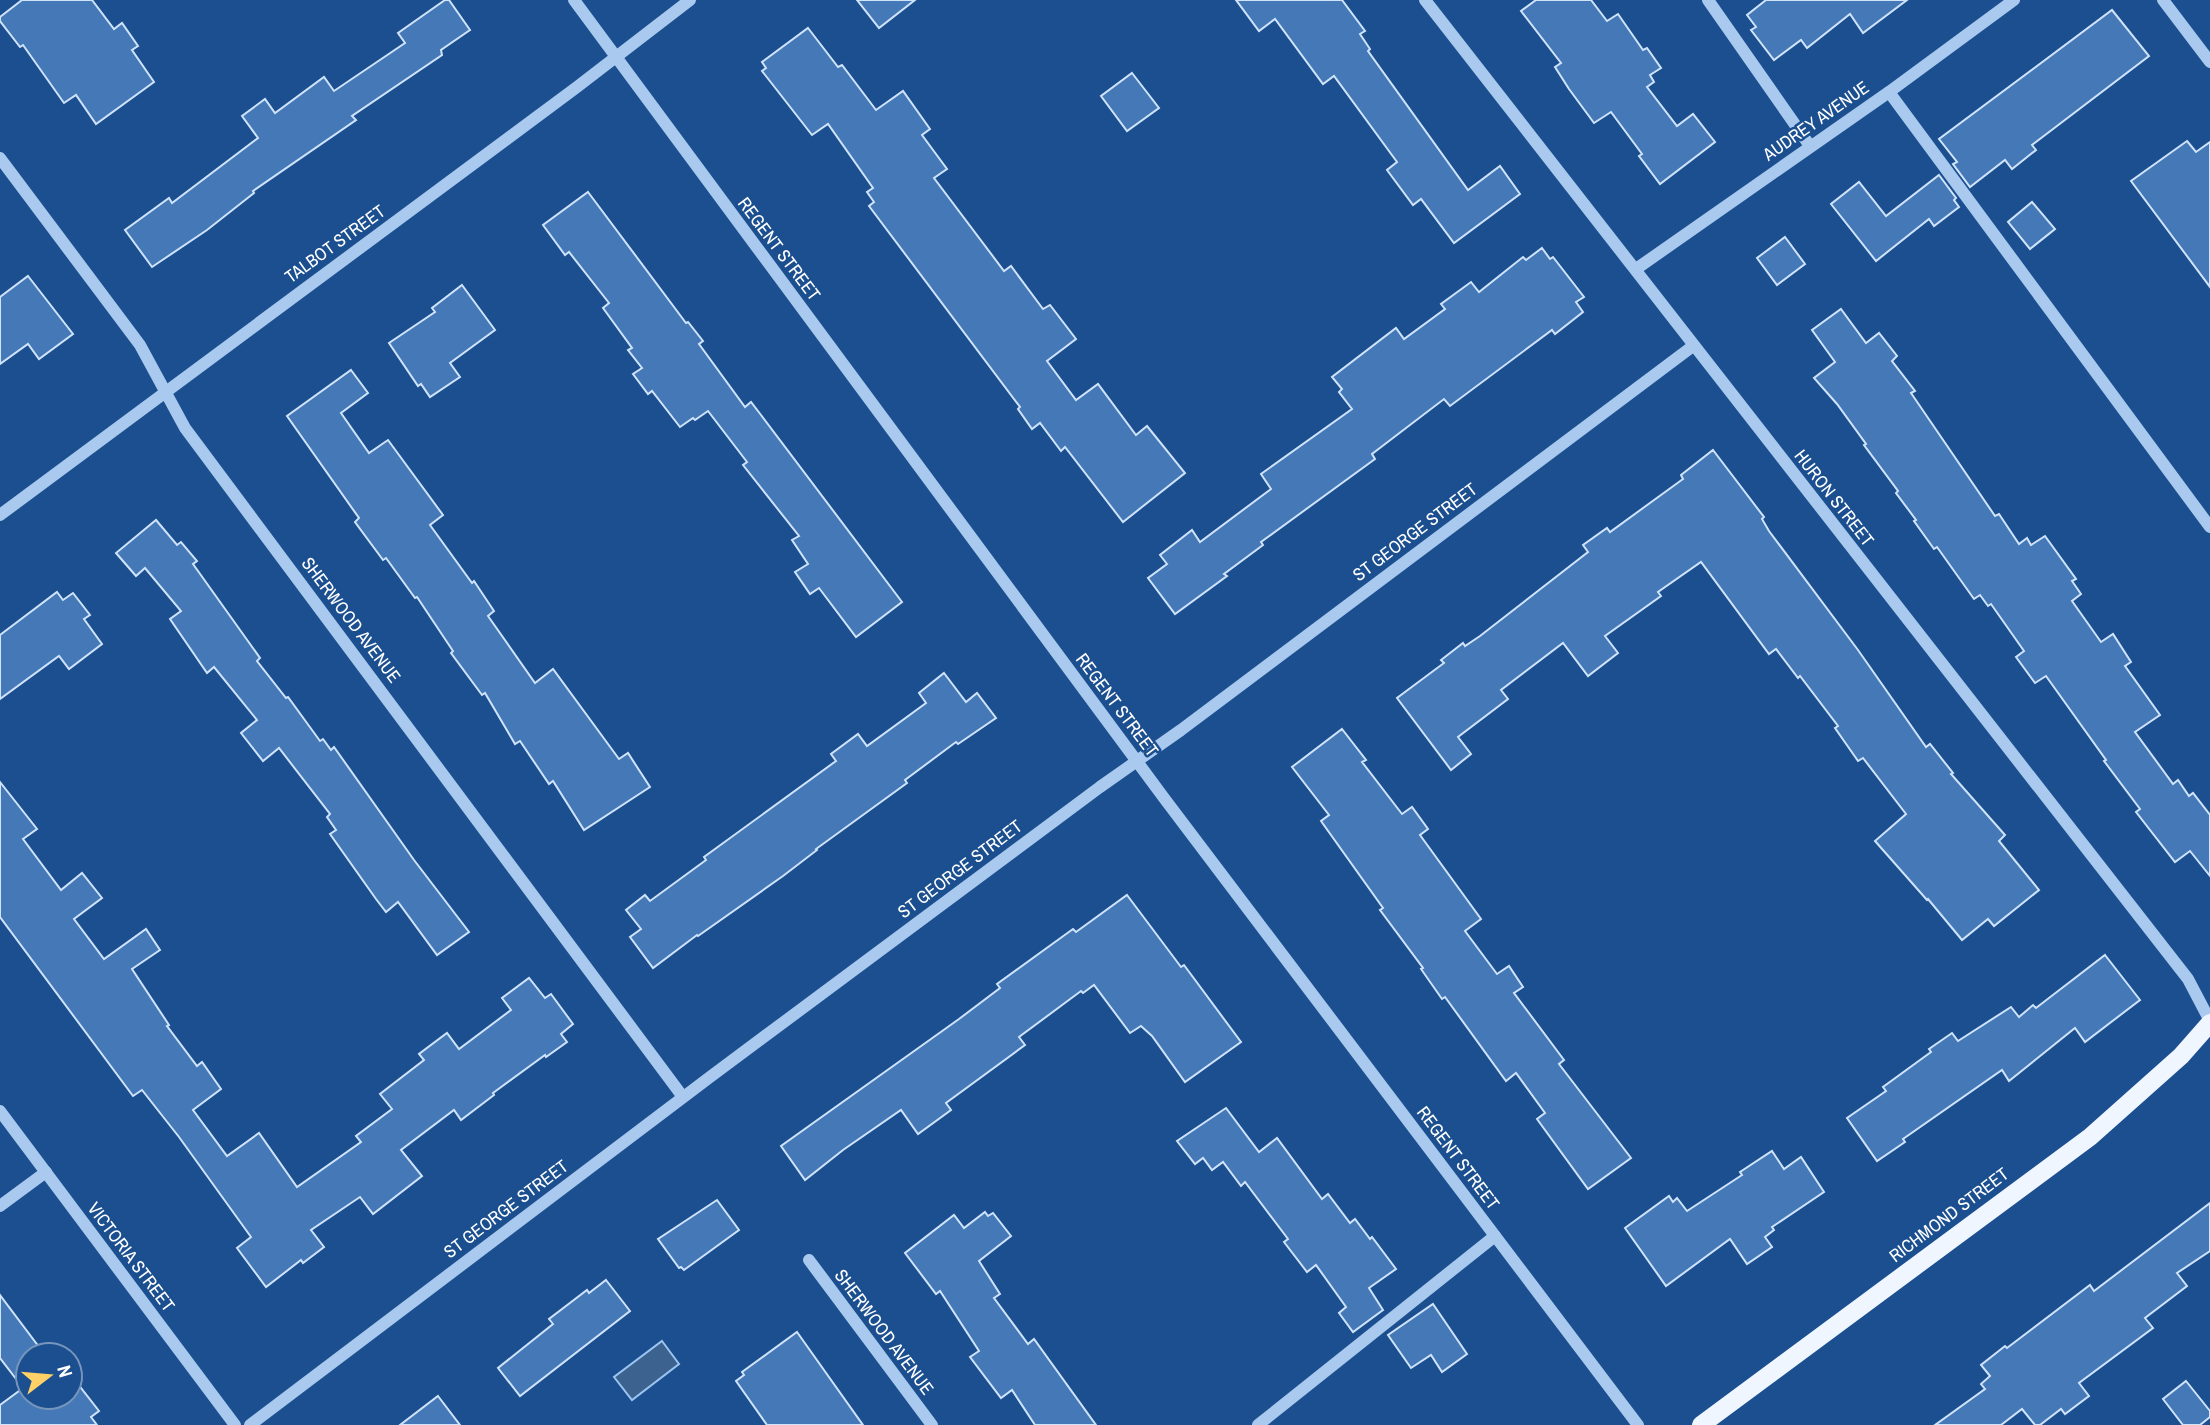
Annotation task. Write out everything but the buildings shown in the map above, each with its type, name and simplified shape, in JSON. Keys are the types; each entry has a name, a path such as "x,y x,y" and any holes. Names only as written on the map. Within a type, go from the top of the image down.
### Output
{"main road":[{"name":"RICHMOND STREET","path":"1701,1425 2090,1137 2181,1056 2210,1022"}],"street":[{"name":"REGENT STREET","path":"575,0 615,58 1137,760 1638,1425"},
{"name":"TALBOT STREET","path":"0,515 690,0"},
{"name":"HURON STREET","path":"1426,0 2188,979 2210,1022"},
{"path":"1708,0 1810,146"},
{"name":"AUDREY AVENUE","path":"1636,270 1889,92 2014,0"},
{"path":"2163,0 2210,62"},
{"path":"1889,92 2210,527"},
{"name":"SHERWOOD AVENUE","path":"0,158 140,345 193,439 683,1097"},
{"name":"ST GEORGE STREET","path":"250,1425 683,1097 1181,730 1693,346"},
{"name":"VICTORIA STREET","path":"0,1111 235,1425"},
{"path":"0,1206 46,1172"},
{"path":"1258,1425 1495,1236"},
{"name":"SHERWOOD AVENUE","path":"809,1260 932,1425"}],"water":[{"path":"662,1341 679,1364 632,1400 614,1377"}]}
